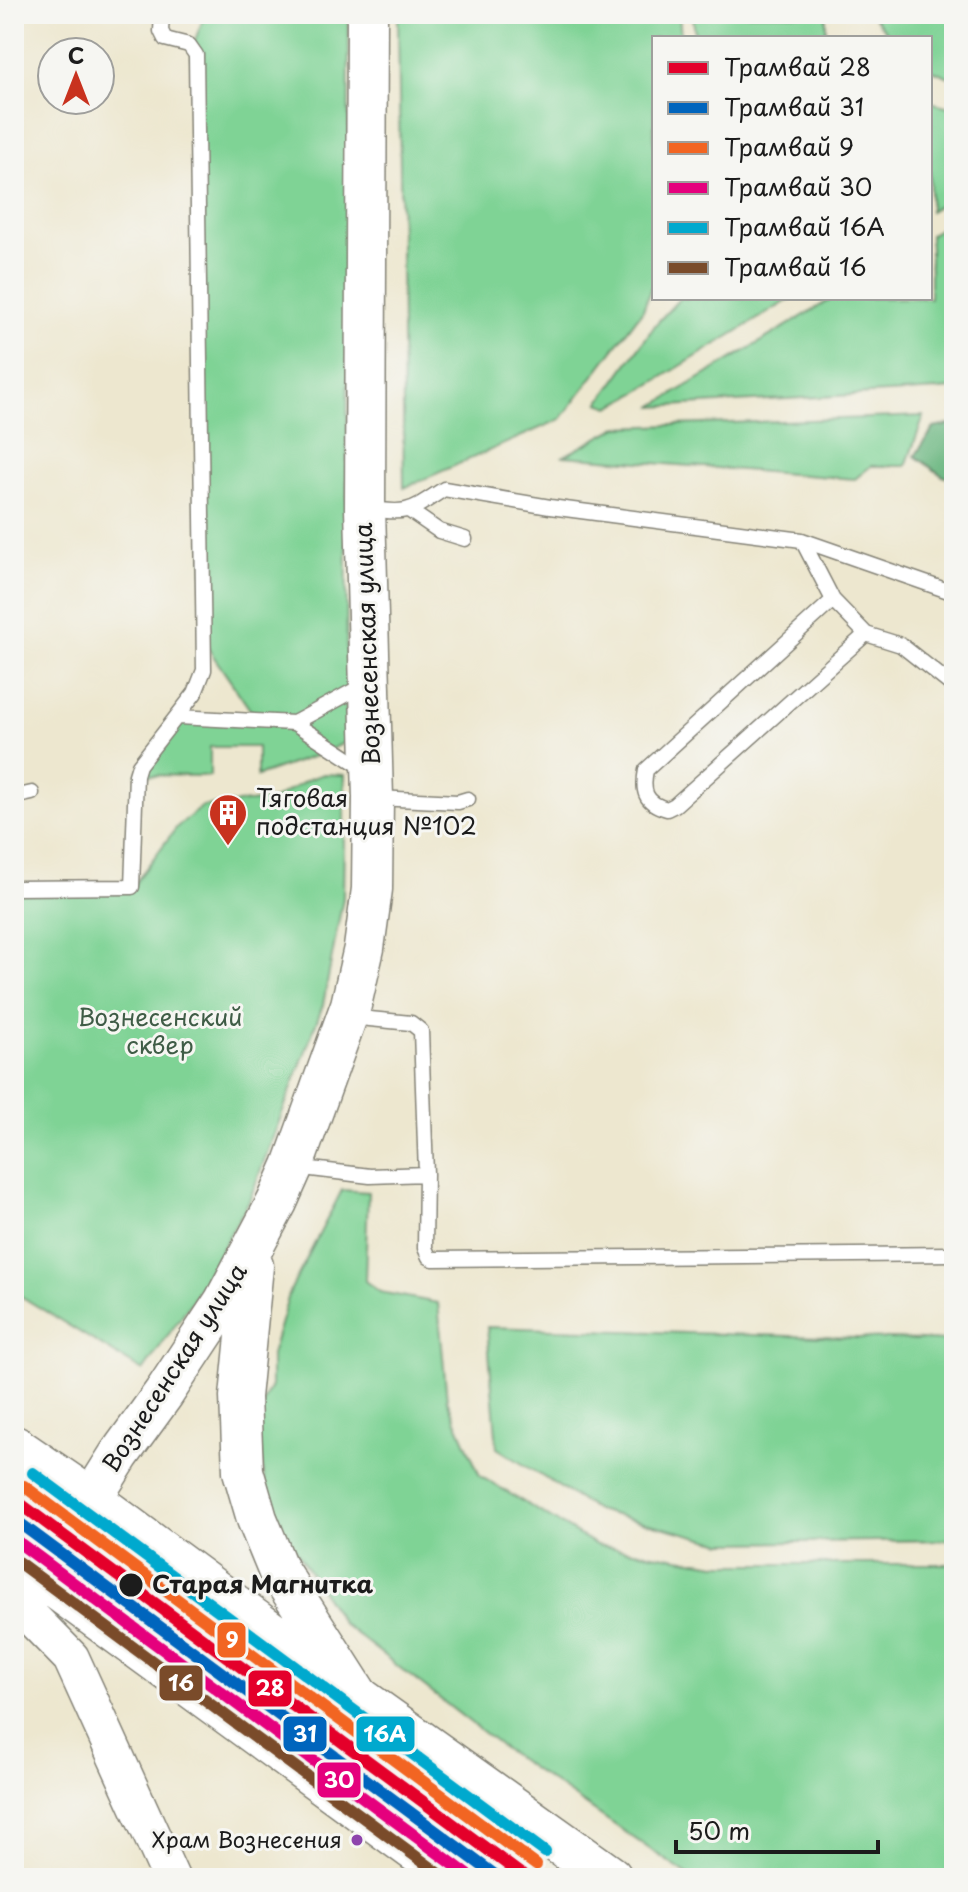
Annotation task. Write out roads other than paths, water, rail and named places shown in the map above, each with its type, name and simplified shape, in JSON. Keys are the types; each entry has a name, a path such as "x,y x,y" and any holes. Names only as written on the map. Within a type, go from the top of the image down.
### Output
{"main road":[{"name":"Вознесенская улица","path":"24,1587 90,1500 224,1302 293,1166 347,1017 364,948 372,889 365,508 367,14"},
{"path":"256,1241 240,1397 243,1471 257,1519 278,1570 363,1702"},
{"path":"14,1448 610,1878"},
{"path":"24,1587 276,1749 455,1878"}],"street":[{"path":"24,1587 71,1658 171,1878"}],"lane":[{"path":"14,888 132,887 136,775 139,765 195,693 204,670 196,55 189,45 165,39 161,31 162,14"},
{"path":"365,508 397,513 410,511 444,489 550,507 802,540 954,593"},
{"path":"410,511 439,531 465,539"},
{"path":"802,540 833,600 866,634 901,645 954,687"},
{"path":"833,600 646,770 643,788 648,799 656,806 667,809 675,805 866,634"},
{"path":"178,717 294,723 369,682"},
{"path":"294,723 372,786 458,802 468,799"},
{"path":"14,797 32,793"},
{"path":"347,1017 411,1023 421,1031 425,1248 429,1257 437,1260 954,1254"},
{"path":"293,1166 370,1176 426,1174"}],"tram line":[{"name":"16А","path":"33,1473 545,1852"},
{"name":"9","path":"24,1486 536,1865"},
{"name":"28","path":"14,1499 526,1878"},
{"name":"31","path":"14,1519 499,1878"},
{"name":"30","path":"14,1539 472,1878"},
{"name":"16","path":"14,1559 445,1878"}],"place":[{"name":"Тяговая подстанция №102","path":"228,847"},
{"name":"Старая Магнитка","path":"131,1585"},
{"name":"Храм Вознесения","path":"357,1840"}],"park label":[{"name":"Вознесенский cквер","path":"160,1032"}]}
